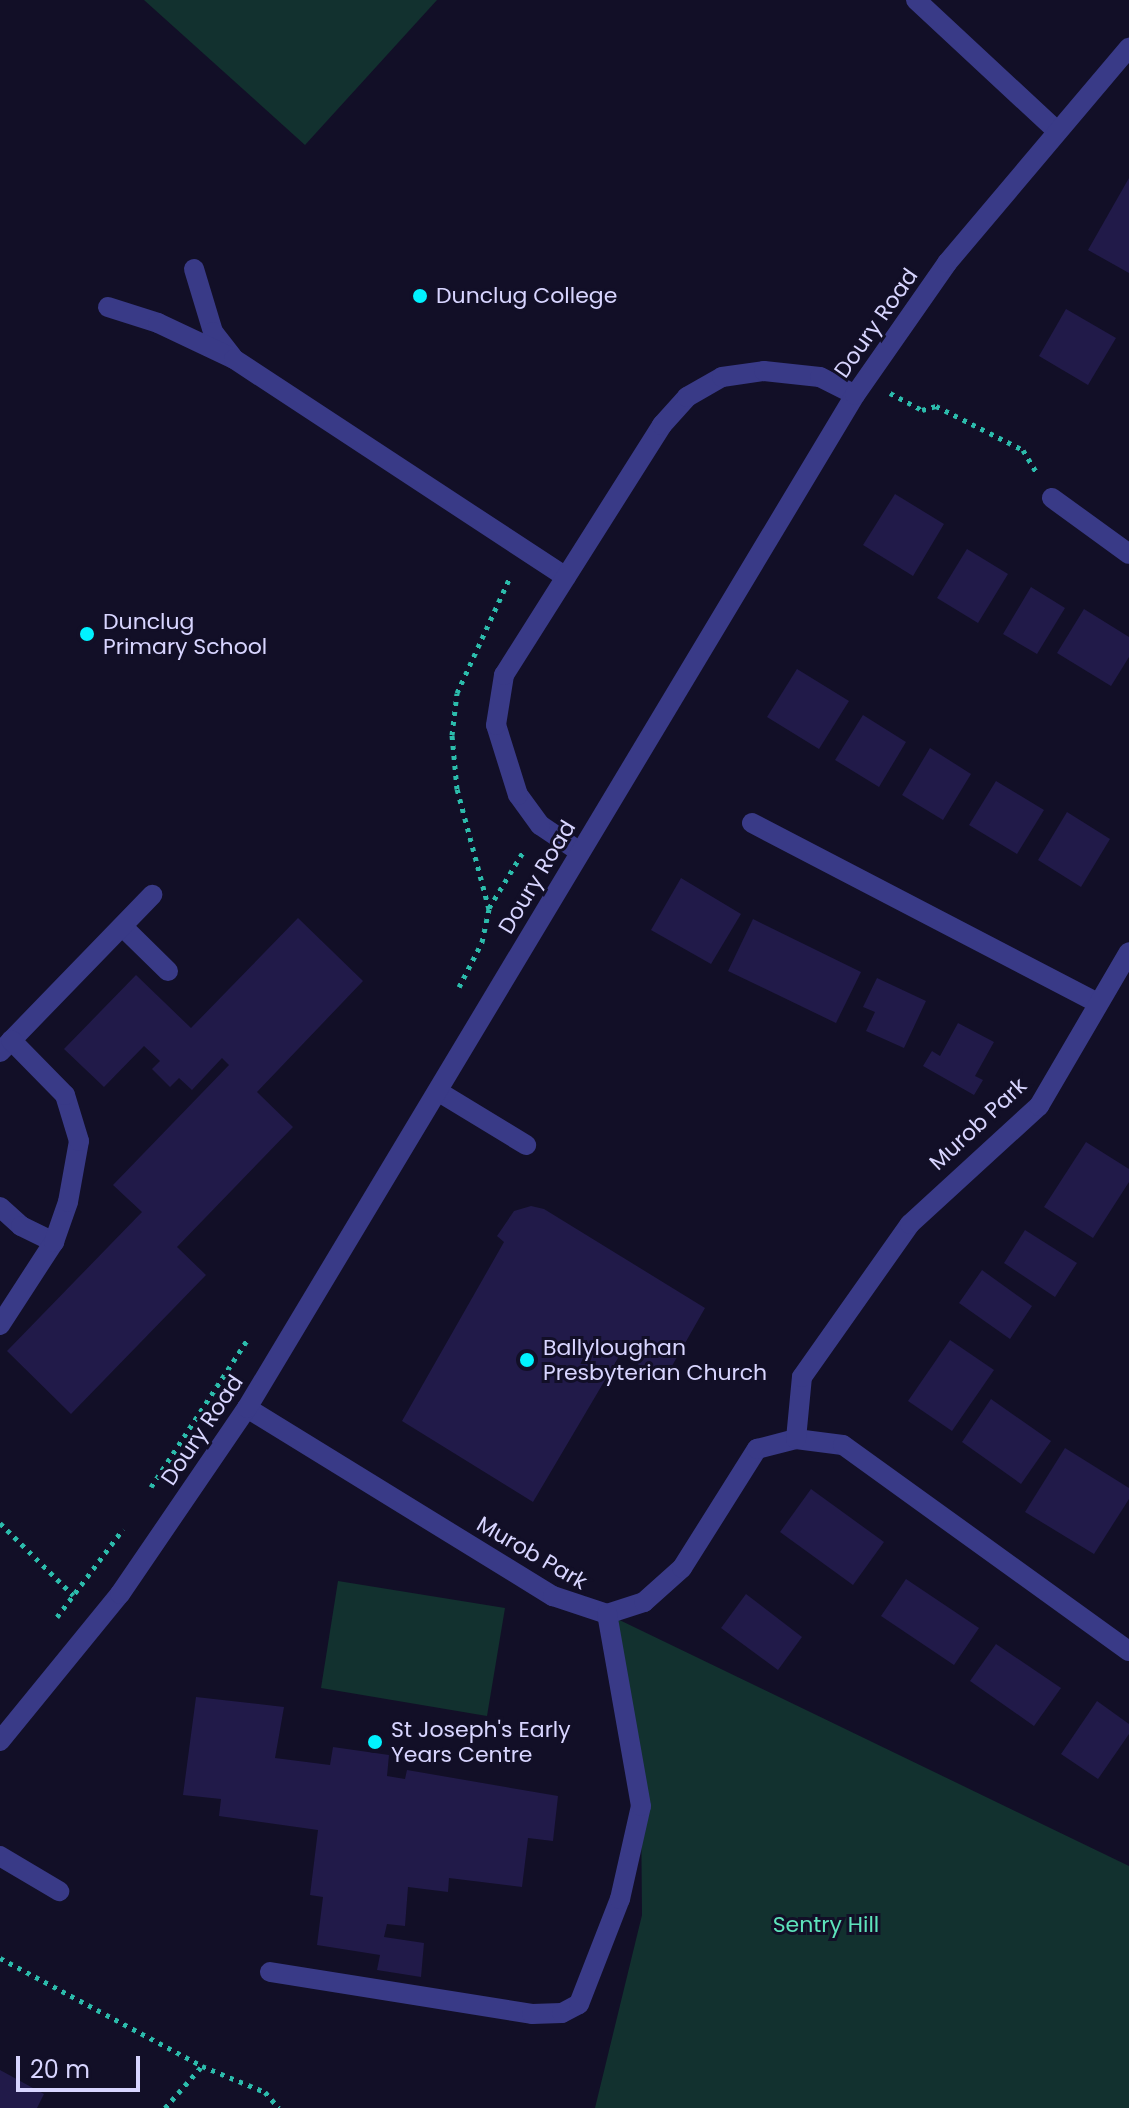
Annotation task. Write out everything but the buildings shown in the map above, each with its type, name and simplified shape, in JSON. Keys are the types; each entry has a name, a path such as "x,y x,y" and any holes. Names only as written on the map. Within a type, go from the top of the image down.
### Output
{"street":[{"path":"916,0 1056,130"},
{"name":"Doury Road","path":"0,1741 120,1594 247,1408 860,387 947,263 1056,130 1129,48"},
{"path":"194,269 213,332 234,359"},
{"path":"108,307 158,323 234,359 566,577"},
{"path":"580,852 540,825 526,809 511,777 498,737 496,704 504,675 662,425 703,386 742,373 784,371 860,387"},
{"path":"1052,498 1129,554"},
{"path":"752,823 1098,1003"},
{"path":"0,1325 54,1242 77,1161 78,1124 65,1095 6,1046 152,895"},
{"path":"123,927 168,971"},
{"name":"Murob Park","path":"796,1439 802,1377 910,1224 1039,1106 1129,952"},
{"path":"439,1092 526,1145"},
{"path":"0,1207 21,1226 54,1242"},
{"name":"Murob Park","path":"247,1408 553,1596 607,1614"},
{"path":"270,1972 532,2014 562,2013 579,2004 620,1899 641,1806 607,1614 644,1602 682,1568 757,1449 796,1439 843,1445 1129,1651"},
{"path":"0,1856 59,1891"}],"path":[{"path":"860,387 922,410 936,406 1023,450 1052,498"},
{"path":"489,909 457,789 452,735 457,693 476,644 503,602 520,547"},
{"path":"456,992 482,942 489,909 540,825"},
{"path":"149,1490 250,1336"},
{"path":"55,1619 132,1516"},
{"path":"0,1523 73,1595"},
{"path":"0,1958 202,2066 265,2092 279,2108"},
{"path":"165,2108 202,2066"}],"green space":[{"path":"144,0 437,0 305,145"},
{"path":"338,1581 505,1608 487,1716 321,1688"},
{"name":"Sentry Hill","path":"607,1614 1129,1866 1129,2108 595,2108 642,1915 641,1806"}],"place":[{"name":"Dunclug College","path":"420,296"},
{"name":"Dunclug Primary School","path":"87,634"},
{"name":"Ballyloughan Presbyterian Church","path":"527,1360"},
{"name":"St Joseph's Early Years Centre","path":"375,1742"}]}
